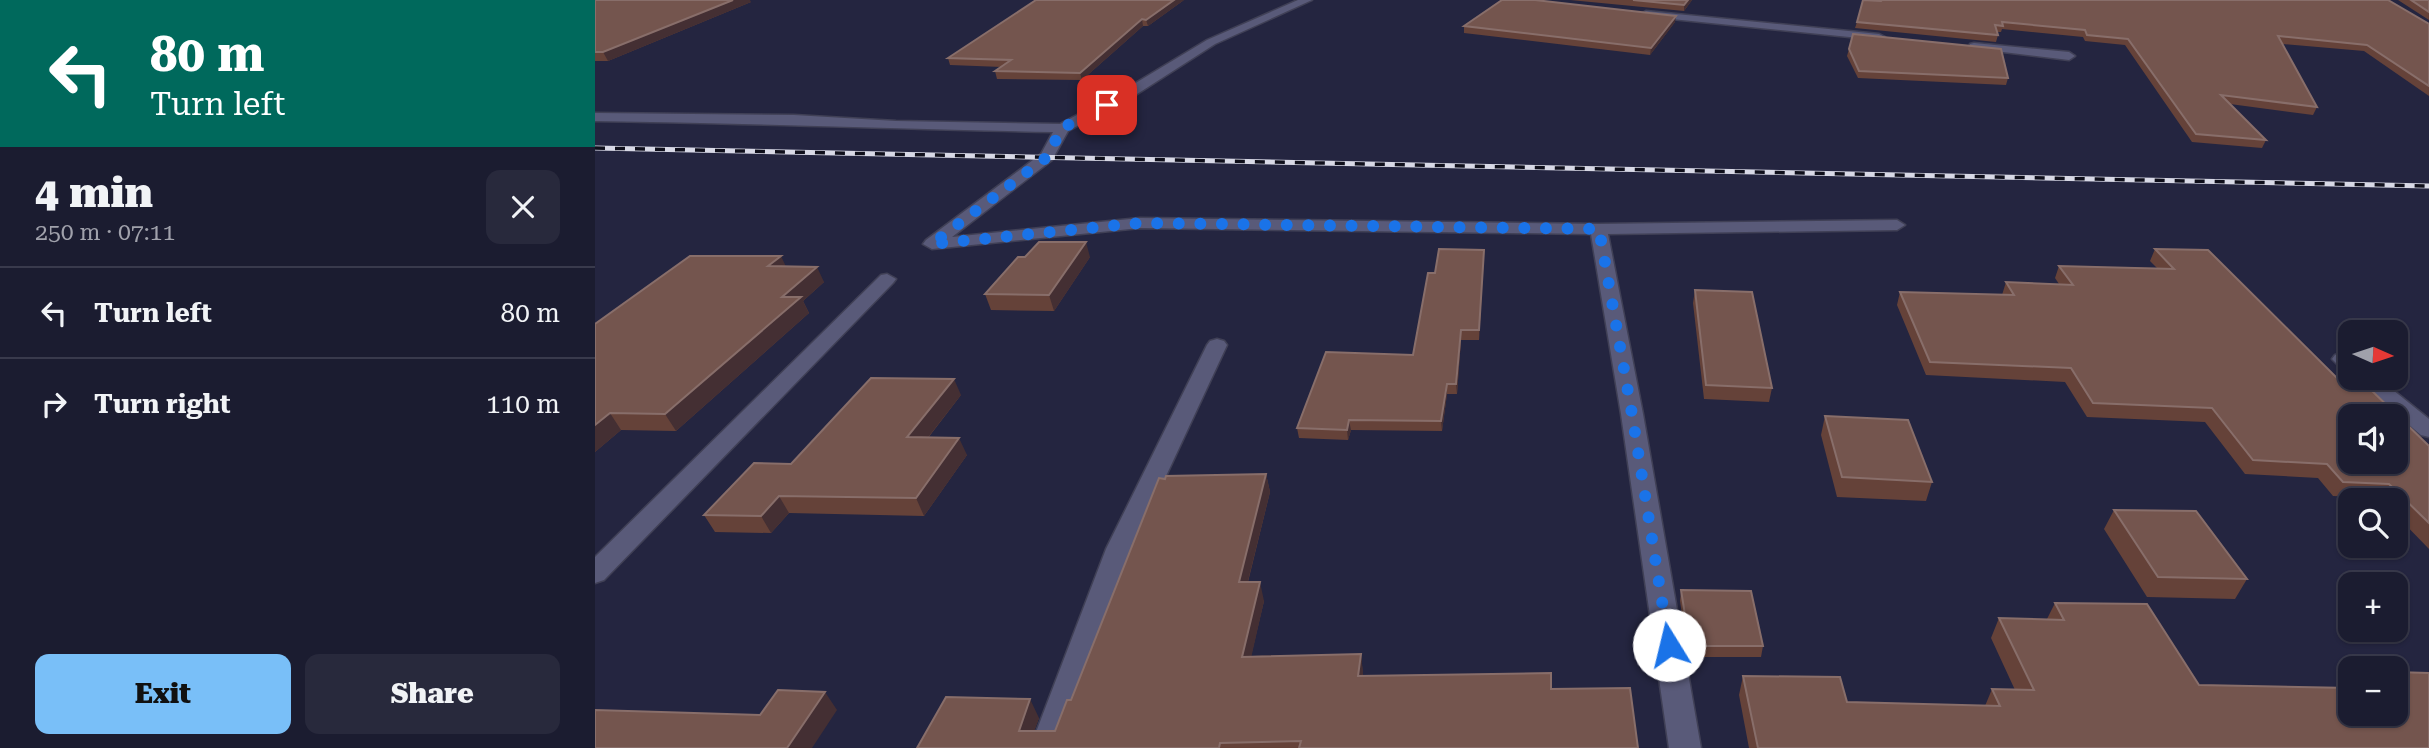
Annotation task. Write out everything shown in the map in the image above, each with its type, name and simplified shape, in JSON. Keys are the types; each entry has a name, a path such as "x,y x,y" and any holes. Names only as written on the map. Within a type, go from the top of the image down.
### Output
{"street":[{"path":"595,117 793,119 896,125 1062,128 1129,93 1211,42 1307,0"},
{"path":"1630,12 1890,38"},
{"path":"1959,45 2069,56"},
{"path":"1062,128 1047,157 932,244 1140,223 1599,229 1897,225"},
{"path":"1599,229 1632,414 1685,748"},
{"path":"595,573 887,279"},
{"path":"1046,748 1119,549 1217,345"},
{"path":"2380,390 2429,430"}],"building":[{"path":"595,0 733,0 603,52 595,52"},
{"path":"1036,0 1174,0 1146,20 1142,19 1080,73 995,71 1011,60 948,58"},
{"path":"1502,0 1535,0 1676,16 1651,48 1464,26"},
{"path":"1633,0 1688,0 1684,5"},
{"path":"1863,0 2388,0 2429,24 2429,86 2367,45 2278,36 2317,107 2221,95 2266,140 2196,134 2128,39 2087,35 2085,30 2002,22 2003,26 1995,25 1998,35 1857,22"},
{"path":"2411,0 2429,0 2429,12"},
{"path":"1853,34 2001,49 2008,78 1859,71 1849,49"},
{"path":"1039,242 1086,242 1049,295 985,294 1018,257 1025,257"},
{"path":"1439,249 1484,250 1479,330 1461,330 1456,384 1447,384 1441,421 1349,420 1347,430 1297,428 1326,352 1413,355 1428,273 1435,273"},
{"path":"2155,249 2208,250 2338,379 2338,390 2371,390 2386,404 2338,404 2338,474 2408,474 2408,426 2429,446 2429,523 2408,503 2408,488 2393,488 2389,484 2343,482 2327,464 2253,460 2212,408 2093,403 2071,368 1930,362 1900,292 2014,295 2006,282 2073,285 2059,266 2174,269"},
{"path":"690,256 781,256 768,266 817,267 782,297 801,297 665,414 610,413 595,425 595,324"},
{"path":"1695,290 1752,292 1772,388 1706,385"},
{"path":"871,378 954,379 907,437 959,438 916,498 779,496 761,516 704,515 754,463 791,464"},
{"path":"1825,416 1908,420 1932,482 1842,477"},
{"path":"1266,474 1239,582 1260,582 1242,657 1361,654 1358,676 1551,673 1551,689 1630,688 1638,748 1299,748 1301,741 1220,743 1219,748 917,748 946,697 1030,699 1019,731 1055,731 1067,700 1071,700 1159,478"},
{"path":"2114,510 2196,511 2247,579 2158,577"},
{"path":"1681,590 1751,591 1763,646 1690,646"},
{"path":"2055,603 2147,604 2199,685 2338,688 2338,726 2408,726 2408,672 2429,673 2429,748 1758,748 1743,676 1840,677 1847,702 2000,706 1992,689 2034,690 1999,618 2064,620"},
{"path":"778,690 825,692 787,748 595,748 595,710 760,715"}],"railway":[{"path":"595,148 2429,186"}],"route":[{"path":"1107,105 1062,128 1047,157 932,244 1140,223 1599,229 1669,645"}]}
